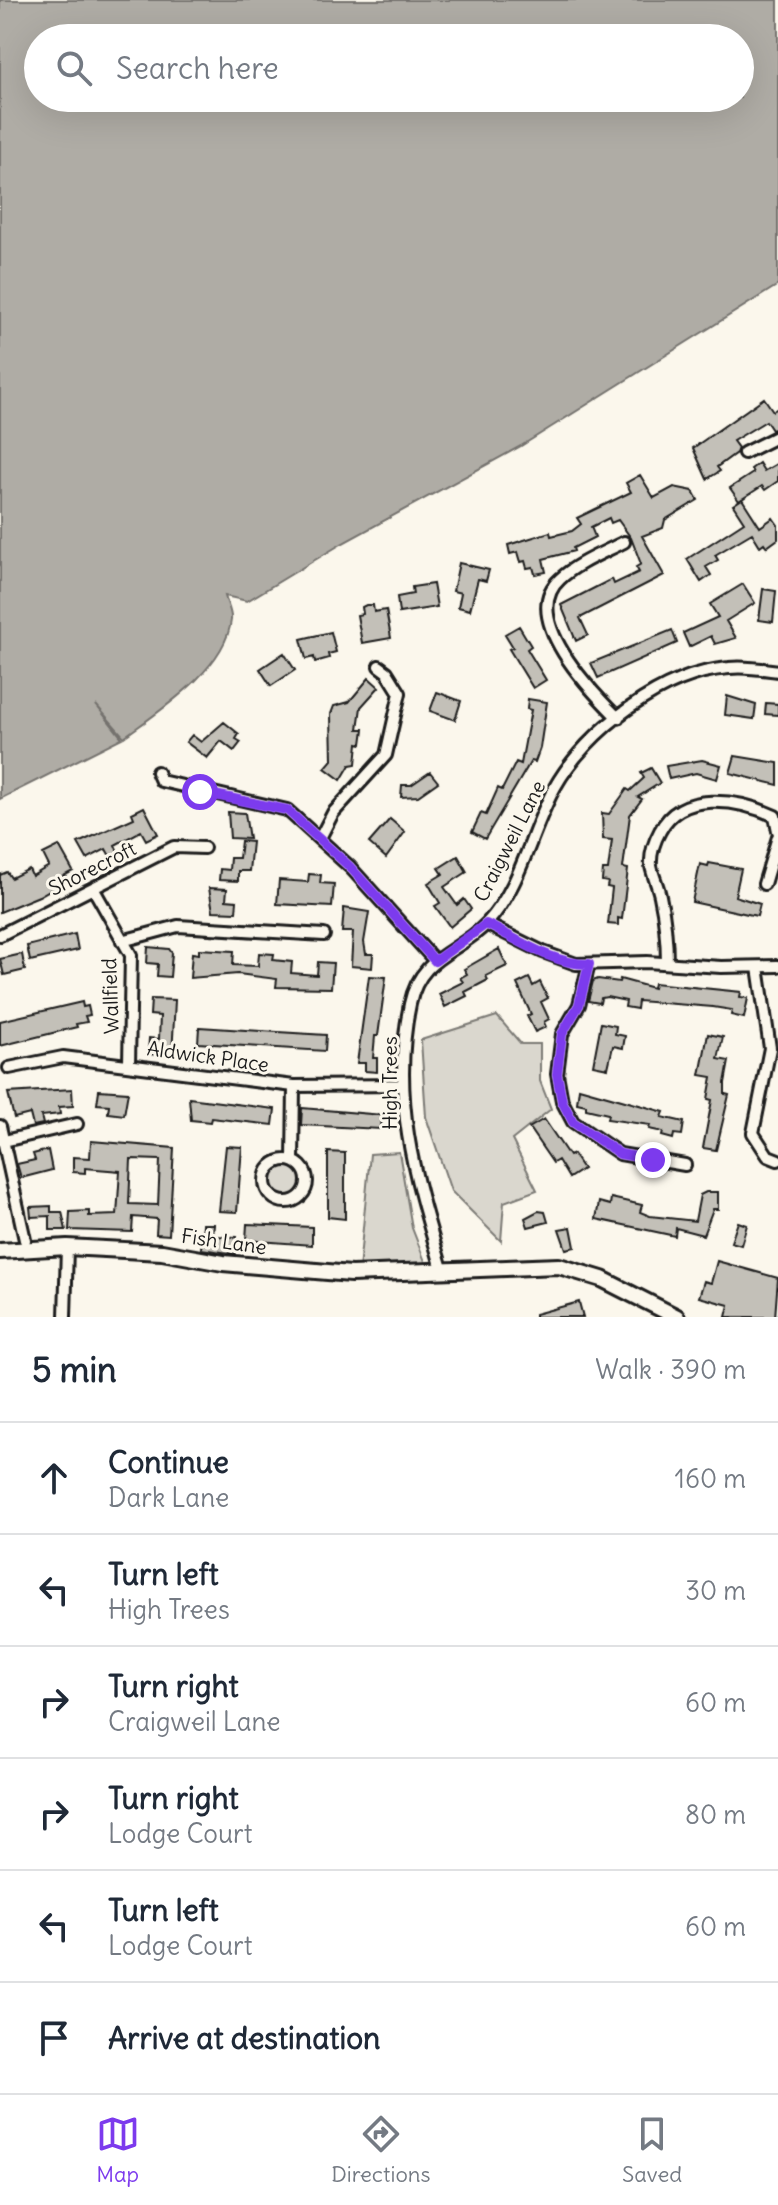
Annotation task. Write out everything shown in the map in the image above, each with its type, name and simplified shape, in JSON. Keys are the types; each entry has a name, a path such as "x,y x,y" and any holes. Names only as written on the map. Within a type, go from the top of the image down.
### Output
{"street":[{"path":"744,453 778,436"},
{"path":"618,718 590,690 566,657 550,628 547,605 557,581 624,542"},
{"path":"320,838 333,813 386,755 400,693 387,672 379,666"},
{"name":"Craigweil Lane","path":"778,671 732,667 661,686 599,732 555,785 504,898 486,924 543,952 576,964 778,966"},
{"path":"157,772 161,781 287,810 320,838 435,961"},
{"path":"667,963 667,932 651,866 652,845 666,819 688,803 723,803 758,808 775,816 778,831"},
{"path":"764,884 778,837"},
{"name":"Shorecroft","path":"0,935 174,847 204,848"},
{"name":"Wallfield","path":"93,888 131,955 129,1064"},
{"name":"High Trees","path":"443,1272 409,1156 403,1085 410,1001 425,968 486,924"},
{"path":"122,941 178,926 324,935"},
{"path":"589,964 579,1005 562,1034 557,1074 562,1101 573,1122 620,1154 685,1165"},
{"path":"758,967 770,1048 753,1133 768,1156 778,1160"},
{"name":"Aldwick Place","path":"9,1068 63,1057 294,1086 403,1085"},
{"path":"293,1161 294,1086"},
{"path":"4,1141 77,1124"},
{"path":"0,1126 25,1240"},
{"path":"293,1161 303,1169 305,1189 296,1200 276,1200 266,1190 265,1176 272,1164 293,1161"},
{"path":"65,1317 67,1247"},
{"name":"Fish Lane","path":"0,1251 67,1247 162,1252 223,1263 351,1274 559,1266 602,1279 677,1317"}],"shaded area":[{"path":"0,0 778,0 778,285 521,446 343,543 247,601 225,596 231,617 226,638 205,671 190,686 124,737 96,705 122,738 0,799"},
{"path":"497,1016 521,1044 540,1044 540,1081 551,1109 512,1140 537,1190 504,1202 501,1241 451,1191 426,1117 421,1040"},
{"path":"399,1152 412,1228 426,1264 359,1270 370,1154"},
{"path":"286,1163 299,1168 304,1181 299,1194 286,1199 273,1194 268,1181 273,1168"}],"building":[{"path":"764,398 773,411 778,408 778,428 772,430 766,421 733,441 738,448 736,453 717,467 720,471 707,479 693,448"},
{"path":"759,463 764,471 778,463 778,481 765,490 762,486 739,501 730,488 753,473 751,469"},
{"path":"640,475 654,498 674,487 693,491 698,500 665,520 663,528 642,536 664,575 580,618 588,635 576,641 561,605 612,579 614,584 639,572 636,567 641,564 631,538 618,520 611,523 609,518 591,527 595,537 573,548 574,551 543,559 546,572 535,574 533,567 527,568 525,561 521,562 518,552 510,554 508,545 550,532 551,536 572,531 581,524 577,518 631,492 626,483"},
{"path":"742,499 760,527 773,518 778,525 778,539 767,547 764,543 760,546 752,533 715,555 718,560 706,567 711,575 701,582 687,559 744,522 733,505"},
{"path":"459,563 489,570 486,581 478,579 470,610 458,607 461,593 453,591"},
{"path":"433,584 437,607 399,613 397,597 413,594 412,587"},
{"path":"743,584 755,603 726,621 736,638 715,644 711,636 689,647 683,633 718,617 710,604"},
{"path":"763,589 776,591 773,622 759,620"},
{"path":"373,605 374,612 386,610 391,638 362,643 357,615 363,614 362,607"},
{"path":"519,626 531,646 527,649 546,680 533,688 509,649 513,647 505,634"},
{"path":"672,630 677,643 598,678 591,663"},
{"path":"331,632 336,652 328,654 329,658 315,662 314,657 306,659 301,639"},
{"path":"284,653 295,670 271,686 260,669"},
{"path":"369,678 379,687 361,707 358,729 364,729 362,744 358,743 356,764 350,765 341,780 325,768 332,760 331,714 334,706 349,702"},
{"path":"437,692 461,701 455,720 430,711"},
{"path":"727,696 756,705 754,719 725,715"},
{"path":"528,699 547,702 540,748 535,762 531,761 485,839 472,832 481,813 486,815 498,788 502,790 516,762 521,764 531,710 527,709"},
{"path":"766,703 778,704 778,715 765,714"},
{"path":"224,722 239,734 236,739 241,742 234,751 221,741 207,758 186,742 192,735 201,742"},
{"path":"735,756 778,763 778,785 730,773"},
{"path":"702,760 721,765 717,779 696,773 669,779 666,766"},
{"path":"651,768 660,783 638,797 642,799 630,815 623,868 628,869 622,919 618,918 618,925 608,924 612,888 607,887 608,882 602,881 603,870 608,870 612,840 603,839 602,813 609,814 627,789 630,791 644,778 641,773"},
{"path":"430,772 438,782 418,796 401,797 402,785 411,785"},
{"path":"144,807 158,834 146,840 141,831 115,845 119,854 111,858 106,849 87,859 78,843 134,818 132,813"},
{"path":"228,812 245,813 249,839 230,838"},
{"path":"390,819 405,832 386,858 369,843"},
{"path":"241,841 252,842 249,871 238,871 238,881 219,880 220,869 229,870 230,858 239,858"},
{"path":"59,846 73,871 56,880 58,885 39,896 0,912 0,875 7,872 11,878 29,869 32,876 49,866 43,854"},
{"path":"458,856 467,872 444,887 457,905 464,899 471,909 450,927 435,906 440,903 428,883 443,874 439,868"},
{"path":"709,863 741,869 735,896 760,904 757,916 692,902 700,864 708,866"},
{"path":"309,874 321,875 320,883 334,884 332,907 277,904 279,880 308,882"},
{"path":"209,888 227,889 226,900 237,901 236,912 213,911"},
{"path":"344,908 369,912 364,942 366,954 373,954 372,968 351,966 353,932 342,932"},
{"path":"75,934 78,950 30,961 27,946"},
{"path":"148,947 169,949 172,953 170,977 157,976 158,964 147,963"},
{"path":"199,949 234,951 233,965 258,966 259,953 274,954 273,960 292,962 291,973 317,975 318,962 333,963 331,988 276,987 277,979 238,974 190,978 192,953 199,954"},
{"path":"499,949 507,966 486,976 488,980 465,992 467,996 445,1007 439,994 463,982 460,978 467,974 464,969"},
{"path":"22,954 25,970 4,975 0,959"},
{"path":"369,976 386,977 378,1036 375,1036 373,1058 377,1058 377,1072 365,1071 365,1063 357,1063"},
{"path":"529,978 533,986 540,982 548,998 541,1002 549,1019 544,1022 546,1027 535,1032 527,1016 531,1014 517,984"},
{"path":"620,979 653,988 654,983 741,992 740,997 748,998 744,1018 731,1015 732,1010 713,1007 638,1001 637,1009 625,1007 626,1001 607,997 601,998 600,1003 588,1001 593,981 619,982"},
{"path":"151,999 175,1000 172,1056 148,1054 149,1038 159,1039 160,1016 150,1015"},
{"path":"82,1002 83,1007 88,1006 90,1015 85,1016 87,1022 0,1046 0,1021"},
{"path":"601,1023 616,1026 615,1034 625,1036 623,1048 613,1046 608,1068 593,1065"},
{"path":"199,1027 326,1035 325,1051 198,1043"},
{"path":"708,1034 723,1037 718,1059 729,1061 725,1094 729,1095 716,1150 703,1148 712,1100 708,1099 712,1077 700,1075"},
{"path":"579,1088 664,1112 662,1117 684,1122 682,1135 674,1134 673,1139 662,1136 663,1132 649,1129 650,1125 607,1119 608,1114 586,1109 586,1105 577,1103"},
{"path":"72,1089 73,1106 59,1107 60,1114 41,1116 43,1124 33,1126 30,1114 14,1118 8,1093"},
{"path":"99,1090 128,1092 124,1115 108,1113 109,1105 97,1104"},
{"path":"189,1098 275,1109 273,1125 211,1118 210,1122 191,1120"},
{"path":"302,1108 382,1115 381,1129 301,1125"},
{"path":"544,1119 569,1156 573,1154 583,1169 569,1178 558,1160 553,1163 529,1128"},
{"path":"91,1141 174,1148 169,1235 156,1234 157,1219 133,1217 132,1232 69,1230 70,1212 89,1211 89,1216 117,1215 120,1171 85,1168 85,1173 73,1172 73,1157 90,1158","holes":["131,1159 160,1160 158,1205 129,1204"]},
{"path":"226,1146 242,1147 237,1212 219,1211"},
{"path":"48,1150 52,1170 21,1178 17,1164 35,1160 33,1154"},
{"path":"328,1152 345,1153 345,1219 328,1217"},
{"path":"718,1192 718,1209 713,1209 703,1235 676,1228 675,1236 596,1219 599,1202 610,1205 611,1198 642,1205 640,1212 650,1216 695,1221 700,1195"},
{"path":"51,1206 51,1212 62,1212 66,1230 50,1230 50,1216 31,1217 30,1207"},
{"path":"538,1211 545,1212 548,1222 528,1227 525,1218"},
{"path":"738,1222 747,1225 741,1245 731,1242"},
{"path":"203,1224 214,1224 213,1236 237,1237 236,1254 201,1249"},
{"path":"247,1224 312,1227 312,1245 246,1240"},
{"path":"571,1227 575,1247 566,1249 559,1229"},
{"path":"717,1261 778,1278 775,1317 726,1317 729,1305 699,1297 704,1281 711,1283"},
{"path":"579,1302 583,1317 535,1317 535,1314"}],"route":[{"path":"200,792 287,810 350,867 435,961 486,924 543,952 576,964 589,964 579,1005 562,1034 557,1074 562,1101 573,1122 620,1154 653,1160"}]}
